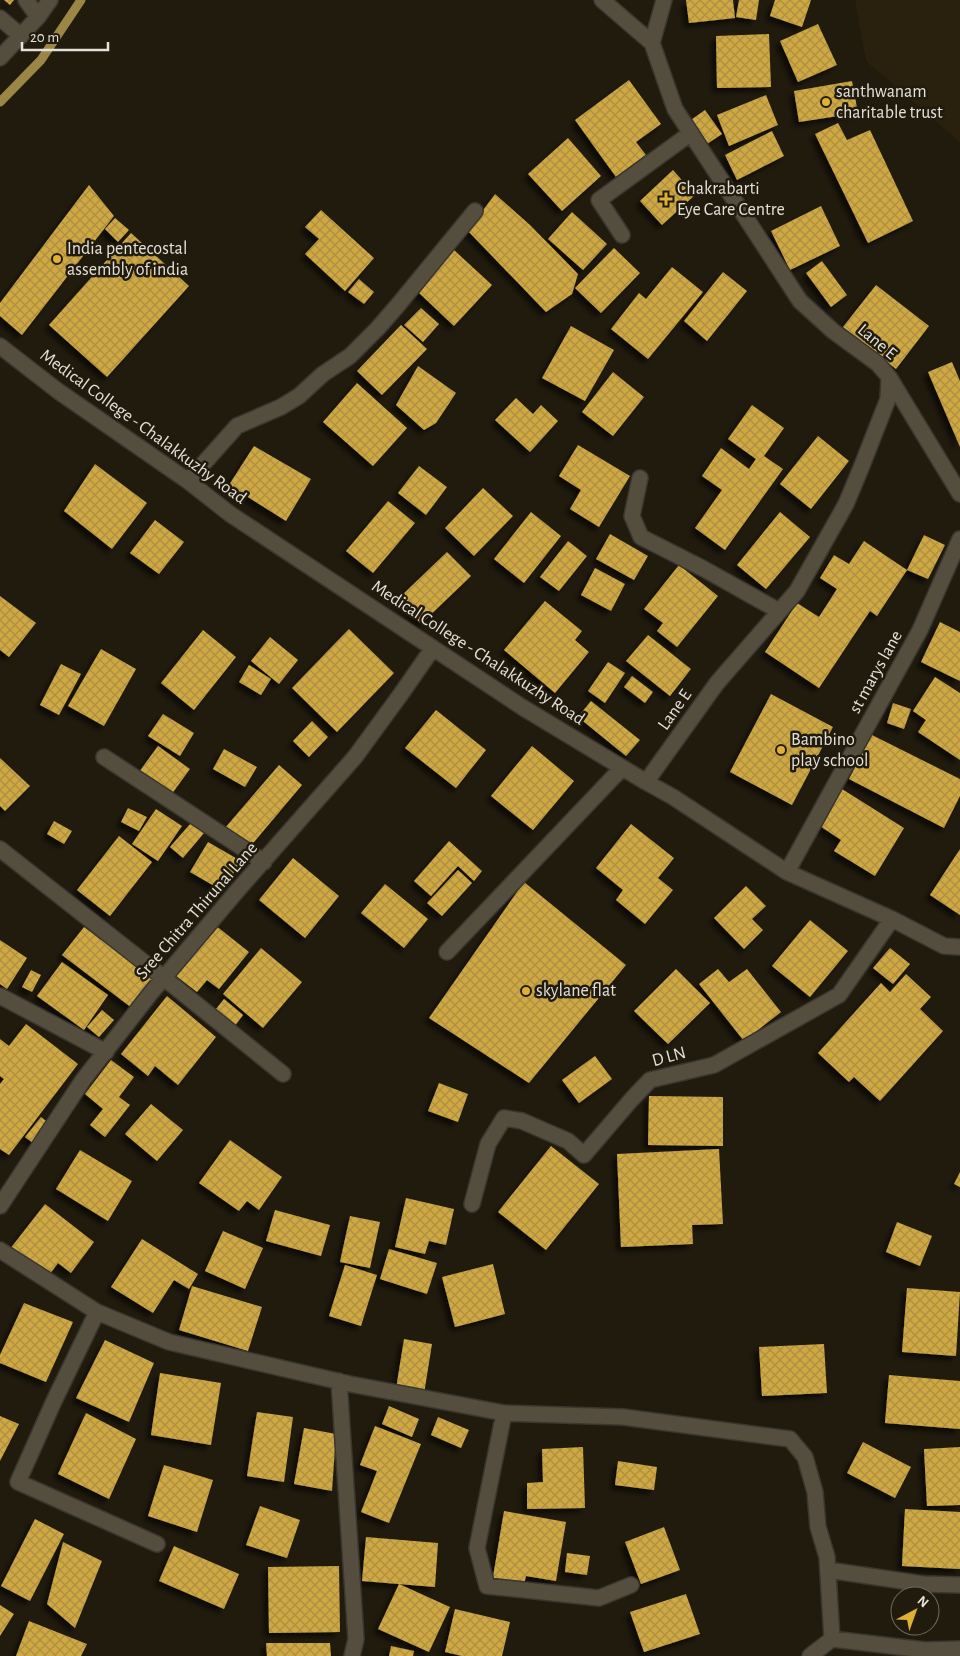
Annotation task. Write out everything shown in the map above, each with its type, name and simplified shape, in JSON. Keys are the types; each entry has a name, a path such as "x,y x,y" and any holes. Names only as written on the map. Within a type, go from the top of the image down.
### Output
{"street":[{"path":"26,0 38,17"},
{"path":"0,58 38,17 50,0"},
{"name":"Lane E","path":"602,0 652,44 675,108 800,301 833,331 878,364 889,377 888,399 862,468 846,504 797,591 717,683 646,782"},
{"path":"652,44 664,0"},
{"path":"0,18 21,36"},
{"path":"622,235 599,200 691,133"},
{"path":"188,481 237,426 281,407 299,396 323,374 350,356 398,305 475,211"},
{"name":"Medical College - Chalakkuzhy Road","path":"0,346 58,391 188,481 230,514 522,707 673,797 787,872 892,919 944,946 960,948"},
{"path":"889,377 960,494"},
{"path":"640,478 632,516 641,537 704,569 779,611"},
{"name":"st marys lane","path":"787,872 920,630 960,539"},
{"name":"Sree Chitra Thirunal Lane","path":"0,1206 83,1080 164,978 237,891 355,757 433,648"},
{"path":"104,757 264,862"},
{"path":"446,952 622,768"},
{"path":"0,849 283,1074"},
{"name":"D LN","path":"472,1204 488,1144 504,1118 522,1121 568,1141 584,1156 650,1080 714,1065 839,995 892,919"},
{"path":"0,996 106,1052"},
{"path":"0,1250 97,1312 169,1342 350,1384 504,1413 623,1417 790,1439 805,1457 815,1492 818,1527 827,1557 832,1639"},
{"path":"97,1312 18,1482 156,1544"},
{"path":"339,1381 356,1639 352,1656"},
{"path":"504,1413 477,1548 487,1586 599,1598 631,1585"},
{"path":"828,1570 923,1584 960,1585"},
{"path":"810,1656 832,1639 925,1650 960,1649"}],"shaded area":[{"path":"855,0 960,0 960,142 866,61"}],"building":[{"path":"4,0 14,0 10,5"},
{"path":"686,0 733,0 735,18 689,23"},
{"path":"739,0 759,0 756,20 736,17"},
{"path":"775,0 811,0 802,27 770,16"},
{"path":"818,24 837,65 798,82 780,41"},
{"path":"769,34 771,87 717,88 716,36"},
{"path":"629,80 661,124 636,142 646,155 616,177 575,120"},
{"name":"santhwanam charitable trust","path":"852,81 858,113 799,122 794,91"},
{"path":"766,95 778,125 729,146 717,115"},
{"path":"705,110 722,134 704,146 688,122"},
{"path":"838,123 847,140 870,130 913,221 868,243 815,134"},
{"path":"772,131 784,156 737,180 725,155"},
{"path":"568,138 601,176 562,211 528,174"},
{"path":"673,170 695,195 662,225 640,201"},
{"name":"India pentecostal assembly of india","path":"89,185 114,216 22,335 0,316 0,303"},
{"path":"495,194 530,225 578,274 572,294 546,312 468,231"},
{"path":"821,206 840,246 790,270 771,231"},
{"path":"321,210 374,258 345,291 305,254 319,239 305,227"},
{"path":"572,212 607,244 583,270 548,239"},
{"path":"115,218 129,230 118,242 105,229"},
{"path":"131,233 189,286 107,377 49,325"},
{"path":"614,248 640,273 601,313 575,288"},
{"path":"454,250 492,285 454,326 416,290"},
{"path":"822,261 847,295 831,307 806,273"},
{"path":"672,267 703,292 648,359 611,329 639,293 646,299"},
{"path":"723,272 747,291 707,341 684,321"},
{"path":"359,279 374,292 364,304 348,292"},
{"path":"876,285 929,326 896,369 843,327"},
{"path":"421,308 439,324 423,342 404,325"},
{"path":"401,325 427,349 382,395 357,371"},
{"path":"571,326 614,350 585,401 542,378"},
{"path":"952,362 960,381 960,447 928,372"},
{"path":"418,366 456,393 436,423 424,430 396,405"},
{"path":"613,372 644,397 613,436 582,412"},
{"path":"357,383 407,428 373,466 323,422"},
{"path":"516,398 533,414 541,405 558,421 530,452 495,420"},
{"path":"752,405 784,428 764,456 783,469 725,550 695,528 722,490 702,476 721,448 749,469 756,459 728,439"},
{"path":"818,436 849,461 811,509 780,484"},
{"path":"578,445 630,476 599,527 570,509 581,490 559,476"},
{"path":"254,446 311,479 286,521 229,485"},
{"path":"95,464 147,503 112,549 64,511"},
{"path":"419,466 447,487 426,515 398,493"},
{"path":"483,488 513,516 474,556 445,528"},
{"path":"388,501 415,523 373,573 346,551"},
{"path":"531,512 561,536 524,583 494,559"},
{"path":"780,512 810,537 766,589 737,565"},
{"path":"155,520 184,542 159,574 130,553"},
{"path":"610,534 648,556 634,580 596,559"},
{"path":"924,535 945,545 928,579 907,570"},
{"path":"568,541 587,556 559,591 540,577"},
{"path":"864,541 907,570 877,616 870,611 819,688 765,652 797,603 819,617 837,589 820,578 834,555 849,564"},
{"path":"447,552 471,576 421,624 398,599"},
{"path":"679,565 718,596 677,647 657,631 663,623 644,609"},
{"path":"595,568 625,584 611,611 581,595"},
{"path":"0,596 36,623 9,657 0,650"},
{"path":"545,601 582,631 575,640 589,652 555,693 504,650"},
{"path":"940,622 960,632 960,681 921,662"},
{"path":"349,629 394,673 337,732 292,688"},
{"path":"203,630 236,657 194,710 161,683"},
{"path":"648,635 691,669 670,696 626,661"},
{"path":"270,637 298,660 279,684 251,661"},
{"path":"101,649 136,669 104,726 68,706"},
{"path":"608,662 625,673 605,703 588,691"},
{"path":"61,664 81,674 59,715 40,705"},
{"path":"249,665 271,679 261,695 239,682"},
{"path":"632,676 653,692 645,703 624,687"},
{"path":"935,677 960,693 960,760 918,732 926,720 913,711"},
{"name":"Bambino play school","path":"771,694 833,727 792,805 730,772"},
{"path":"591,701 640,740 626,756 578,717"},
{"path":"893,703 911,709 904,729 887,723"},
{"path":"436,710 486,750 456,788 405,748"},
{"path":"163,714 194,733 180,756 148,736"},
{"path":"312,721 328,737 309,757 293,741"},
{"path":"872,735 960,779 960,796 944,828 849,779"},
{"path":"158,746 190,769 171,795 139,772"},
{"path":"532,746 574,781 533,830 491,796"},
{"path":"224,749 257,767 245,787 213,769"},
{"path":"0,758 30,786 5,811 0,806"},
{"path":"279,765 302,785 249,848 225,828"},
{"path":"842,789 904,828 875,876 834,851 841,840 820,826"},
{"path":"128,808 147,817 139,831 121,822"},
{"path":"156,809 182,826 158,861 132,844"},
{"path":"54,821 72,831 64,844 47,834"},
{"path":"191,823 204,833 183,858 170,847"},
{"path":"631,824 674,858 658,878 673,890 645,924 616,900 623,890 596,868"},
{"path":"119,836 152,862 110,916 77,890"},
{"path":"449,841 482,871 474,881 458,866 431,896 414,881"},
{"path":"208,842 241,861 223,891 190,872"},
{"path":"960,849 960,915 930,895"},
{"path":"293,858 339,896 305,938 259,900"},
{"path":"458,870 472,883 442,916 427,903"},
{"name":"skylane flat","path":"524,882 626,965 529,1083 429,1018"},
{"path":"385,884 428,919 404,948 361,913"},
{"path":"746,886 766,906 752,919 763,930 744,949 714,918"},
{"path":"810,920 848,951 810,997 772,966"},
{"path":"215,925 249,952 219,989 207,980 197,992 175,975"},
{"path":"84,927 154,979 132,1008 62,955"},
{"path":"0,940 27,958 7,989 0,984"},
{"path":"261,948 302,982 263,1028 223,994"},
{"path":"890,948 910,964 893,984 873,968"},
{"path":"62,962 108,995 84,1030 37,996"},
{"path":"676,969 710,1003 668,1044 634,1011"},
{"path":"718,969 729,982 747,969 781,1012 744,1041 699,984"},
{"path":"31,970 41,975 32,992 22,987"},
{"path":"906,974 931,997 920,1009 943,1031 880,1101 854,1077 849,1082 818,1053 881,983 890,992"},
{"path":"167,996 216,1037 178,1085 155,1066 148,1076 121,1054"},
{"path":"224,999 243,1015 232,1030 212,1014"},
{"path":"102,1010 114,1020 99,1037 87,1027"},
{"path":"26,1024 78,1064 9,1155 0,1149 0,1084 4,1079 0,1076 0,1039 9,1046"},
{"path":"595,1056 612,1079 579,1103 562,1080"},
{"path":"111,1060 134,1077 119,1097 130,1105 105,1137 90,1125 103,1109 85,1094"},
{"path":"439,1083 468,1094 458,1122 428,1111"},
{"path":"649,1096 723,1097 723,1146 648,1145"},
{"path":"151,1104 183,1130 157,1161 125,1134"},
{"path":"41,1117 50,1124 34,1144 25,1137"},
{"path":"230,1140 282,1177 259,1210 247,1201 239,1211 199,1183"},
{"path":"551,1146 599,1184 546,1250 498,1212"},
{"path":"719,1149 723,1224 692,1225 693,1244 621,1247 617,1154"},
{"path":"80,1150 132,1181 108,1221 56,1189"},
{"path":"960,1172 960,1187 954,1184"},
{"path":"406,1198 454,1209 446,1245 429,1241 425,1254 395,1247"},
{"path":"45,1204 94,1242 71,1273 58,1263 47,1278 10,1249"},
{"path":"275,1210 330,1225 321,1256 266,1241"},
{"path":"350,1216 380,1222 370,1268 340,1262"},
{"path":"897,1222 932,1236 920,1266 886,1252"},
{"path":"223,1231 263,1248 245,1289 205,1271"},
{"path":"142,1239 198,1274 189,1289 174,1280 153,1313 111,1287"},
{"path":"389,1249 437,1263 427,1294 380,1279"},
{"path":"493,1264 505,1314 455,1327 442,1277"},
{"path":"345,1265 377,1275 361,1326 329,1316"},
{"path":"192,1286 262,1307 248,1351 179,1330"},
{"path":"907,1288 960,1292 956,1356 902,1352"},
{"path":"24,1303 73,1322 46,1382 0,1363 0,1355"},
{"path":"404,1339 432,1344 424,1394 396,1389"},
{"path":"105,1340 154,1363 129,1422 76,1398"},
{"path":"824,1344 827,1393 762,1396 759,1347"},
{"path":"160,1373 221,1383 211,1445 151,1435"},
{"path":"889,1375 960,1381 960,1429 885,1423"},
{"path":"389,1406 419,1419 412,1437 382,1424"},
{"path":"257,1412 293,1417 284,1482 247,1476"},
{"path":"86,1413 136,1439 109,1499 58,1474"},
{"path":"0,1416 19,1424 0,1461"},
{"path":"438,1417 469,1430 461,1448 431,1435"},
{"path":"375,1426 421,1444 389,1523 361,1512 377,1471 360,1465"},
{"path":"304,1428 336,1434 332,1491 294,1484"},
{"path":"863,1442 911,1467 895,1498 847,1473"},
{"path":"583,1447 585,1508 527,1509 527,1483 543,1482 542,1449"},
{"path":"960,1447 960,1505 927,1506 924,1449"},
{"path":"618,1461 657,1467 654,1490 615,1485"},
{"path":"164,1465 213,1480 197,1532 148,1516"},
{"path":"260,1506 300,1520 287,1558 246,1545"},
{"path":"905,1509 960,1512 960,1569 902,1566"},
{"path":"504,1511 566,1522 556,1581 526,1576 523,1588 492,1583"},
{"path":"35,1519 64,1534 30,1601 1,1586"},
{"path":"664,1527 680,1570 641,1584 625,1542"},
{"path":"366,1537 438,1543 435,1587 362,1581"},
{"path":"63,1542 102,1561 75,1628 47,1604"},
{"path":"174,1546 239,1574 224,1609 159,1581"},
{"path":"567,1553 590,1556 587,1575 565,1572"},
{"path":"339,1566 340,1632 269,1633 268,1567"},
{"path":"399,1584 450,1607 429,1652 378,1629"},
{"path":"686,1594 700,1634 644,1652 630,1612"},
{"path":"0,1605 14,1614 0,1636"},
{"path":"455,1609 510,1622 502,1656 462,1656 445,1652"},
{"path":"29,1621 87,1644 81,1656 16,1656"},
{"path":"266,1643 330,1643 331,1656 267,1656"},
{"path":"391,1646 414,1651 413,1656 389,1656"}],"waterway":[{"path":"0,102 41,60 81,0"}],"place":[{"name":"santhwanam charitable trust","path":"826,102"},
{"name":"Chakrabarti Eye Care Centre","path":"666,199"},
{"name":"India pentecostal assembly of india","path":"57,259"},
{"name":"Bambino play school","path":"781,750"},
{"name":"skylane flat","path":"526,991"}]}
